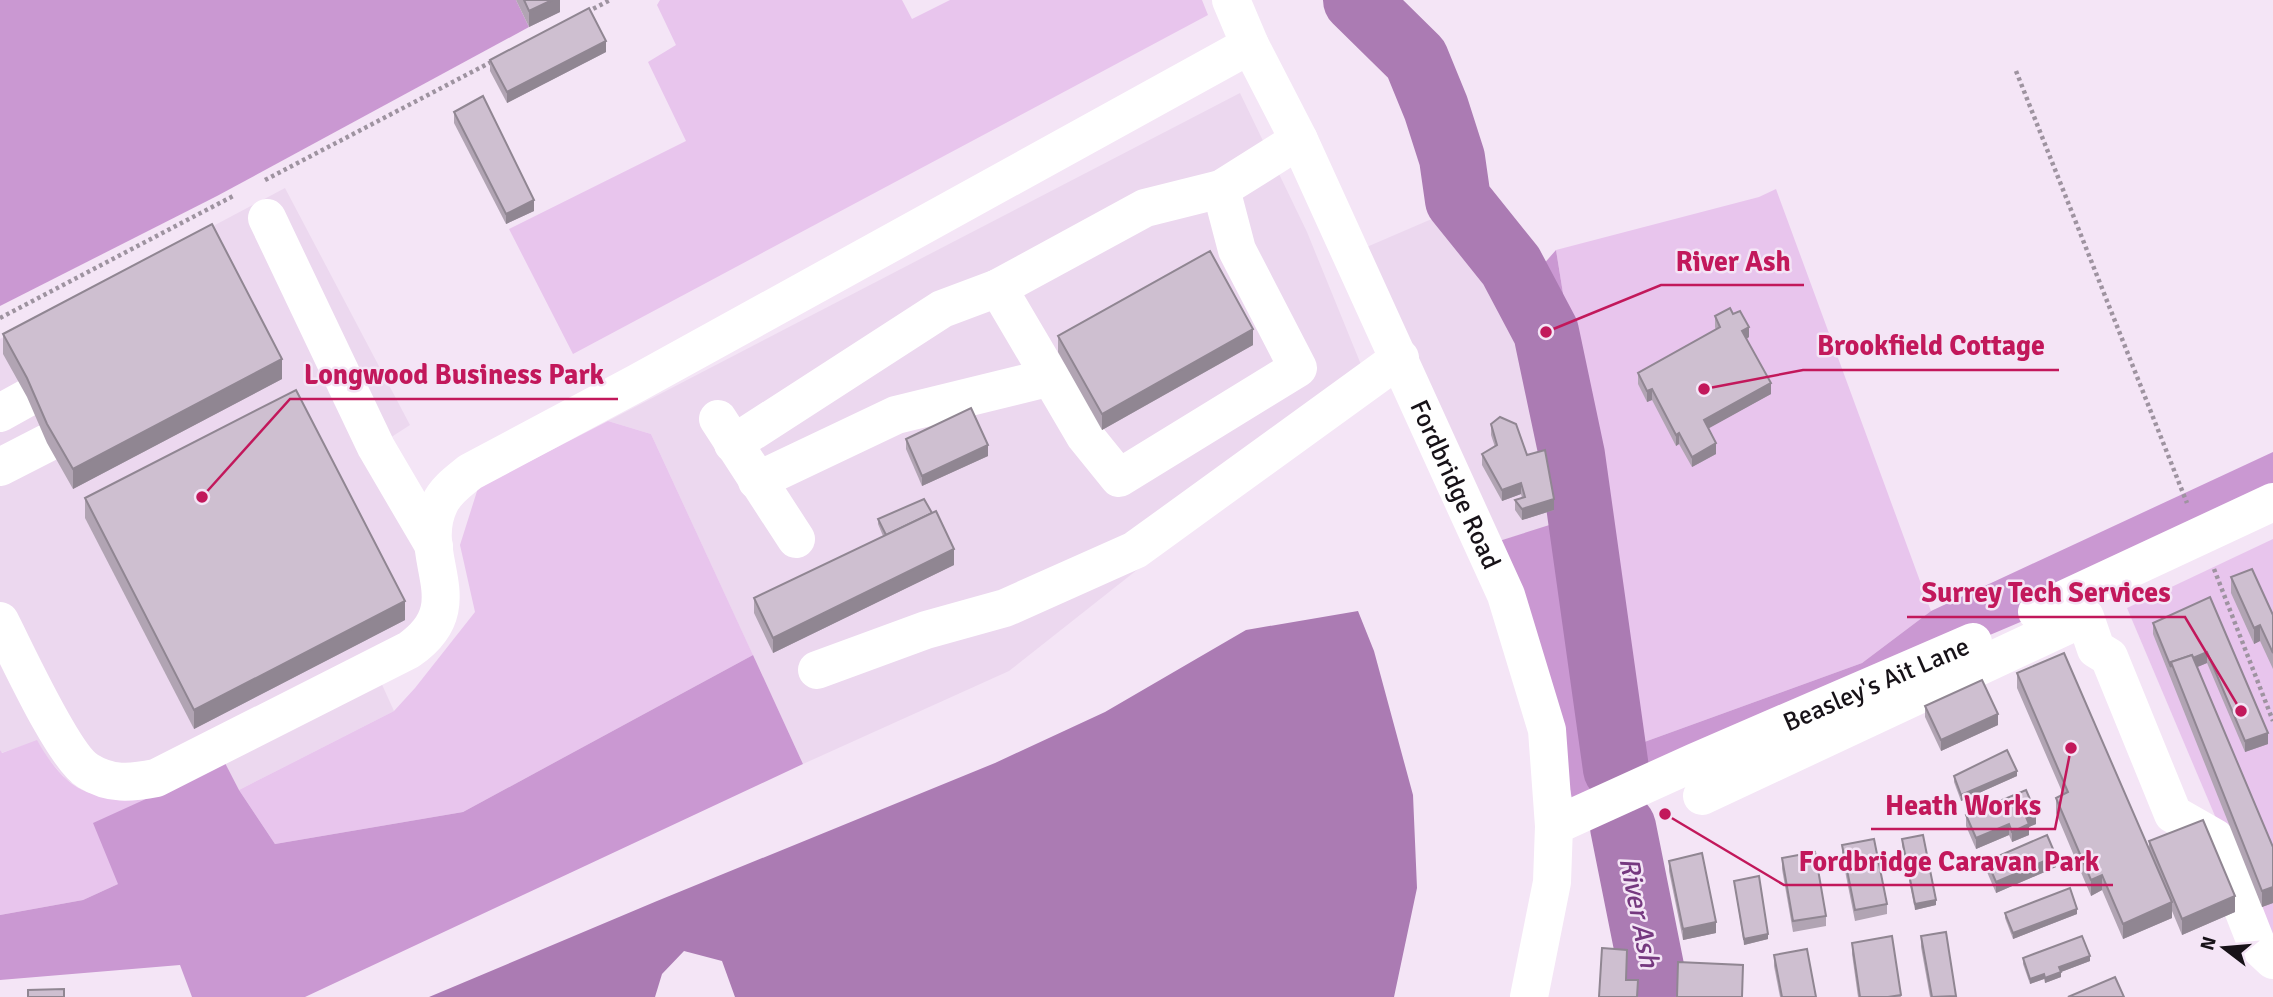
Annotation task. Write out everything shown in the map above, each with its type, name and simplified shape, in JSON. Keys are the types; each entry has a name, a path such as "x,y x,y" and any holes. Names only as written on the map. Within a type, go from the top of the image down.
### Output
{"street":[{"name":"Fordbridge Road","path":"1231,0 1250,44 1300,140 1506,595 1547,730 1554,826 1552,882 1529,997"},
{"path":"0,621 11,667 68,750 85,769 106,780 131,783 156,778 409,650 424,639 437,622 441,598 434,524 440,503 454,485 470,472 637,383 1250,44"},
{"path":"796,539 725,431 942,309 998,288 1145,208 1220,189 1300,140"},
{"path":"998,288 1085,436 1119,478 1298,368 1237,250 1220,189"},
{"path":"257,197 376,447 434,546"},
{"path":"817,670 926,630 1005,608 1135,550 1399,358"},
{"path":"757,481 896,415 1051,377"},
{"path":"0,467 47,443"},
{"name":"Beasley's Ait Lane","path":"1554,826 1978,640 2273,502"},
{"path":"1702,796 2085,617 2096,649 2109,657 2173,814 2215,838 2257,945 2273,960"}],"path":[{"path":"585,13 610,0"},
{"path":"0,318 257,197 500,57"},
{"path":"2016,71 2273,721"}],"shaded area":[{"path":"0,0 516,0 529,27 217,196 0,306"},
{"path":"660,0 902,0 912,19 950,0 1202,0 1208,15 573,354 509,229 686,141 648,62 676,45 657,5"},
{"path":"1240,93 1307,232 1362,367 1142,566 1009,671 803,764 651,434 608,421"},
{"path":"285,188 410,425 376,447 441,598 374,667 394,711 239,790 224,763 87,792 66,779 44,754 37,741 1,753 0,750 0,339"},
{"path":"1776,189 1931,611 1862,663 1636,745 1556,250 1759,197"},
{"path":"1441,215 1533,345 1562,522 1496,542 1362,249"},
{"path":"1556,250 1636,745 1862,663 1931,611 2273,452 2273,515 1978,640 1576,817 1550,697 1496,542 1562,521 1533,346 1506,307"},
{"path":"608,421 651,434 753,655 463,812 275,844 239,790 394,711 475,612 460,545 478,488"},
{"path":"2273,539 2273,940 2262,927 2127,608"},
{"path":"1358,611 1374,651 1413,795 1417,888 1394,997 735,997 722,961 684,951 662,974 655,997 429,997 995,763 1105,712 1246,630"},
{"path":"753,655 803,764 305,997 192,997 180,965 0,980 0,915 83,900 118,884 93,823 225,763 239,790 275,844 463,812"},
{"path":"37,740 58,770 79,788 101,795 149,798 118,884 83,900 0,915 0,750 2,753"}],"building":[{"path":"524,0 552,0 529,11"},
{"path":"589,8 606,41 507,92 490,60"},
{"path":"483,96 534,200 506,214 454,112"},
{"path":"212,224 282,359 73,469 47,424 27,378 3,334"},
{"path":"1210,251 1253,329 1102,414 1058,336"},
{"path":"1730,308 1733,314 1740,311 1749,327 1742,331 1771,383 1704,420 1716,443 1692,457 1679,433 1676,435 1652,389 1647,391 1638,373 1720,327 1715,316"},
{"path":"296,390 405,601 194,710 85,498"},
{"path":"971,408 988,445 922,476 906,439"},
{"path":"1500,417 1516,424 1527,455 1545,450 1554,499 1522,509 1515,500 1525,497 1521,483 1502,490 1482,454 1497,445 1491,424"},
{"path":"924,499 932,513 886,535 878,519"},
{"path":"936,511 954,549 773,638 754,598"},
{"path":"2252,569 2273,615 2273,653 2260,625 2254,628 2231,577"},
{"path":"2210,597 2268,733 2245,741 2207,652 2171,662 2171,667 2153,623"},
{"path":"2064,653 2172,902 2123,924 2102,875 2091,880 2056,798 2068,792 2017,673"},
{"path":"2192,655 2273,847 2273,887 2262,891 2171,662"},
{"path":"1982,680 1998,714 1941,740 1925,706"},
{"path":"2007,750 2017,771 1961,795 1954,776"},
{"path":"2026,790 2036,813 2026,817 2029,824 2012,832 2009,824 1976,838 1966,815"},
{"path":"2203,820 2235,896 2182,919 2149,841"},
{"path":"1923,835 1936,900 1915,904 1902,839"},
{"path":"2047,835 2056,856 1996,882 1987,861"},
{"path":"1874,839 1887,904 1855,910 1842,845"},
{"path":"1815,852 1826,916 1793,921 1782,858"},
{"path":"1702,853 1716,922 1683,929 1669,861"},
{"path":"1759,876 1768,934 1744,939 1734,881"},
{"path":"2070,888 2077,909 2013,933 2005,913"},
{"path":"1946,932 1956,996 1932,997 1921,936"},
{"path":"1892,936 1901,995 1860,997 1852,943"},
{"path":"2082,936 2090,956 2059,967 2061,972 2045,978 2044,974 2030,979 2023,958"},
{"path":"1602,948 1627,950 1626,980 1638,980 1637,997 1599,997"},
{"path":"1807,949 1816,997 1782,997 1774,955"},
{"path":"1678,962 1743,965 1742,997 1677,997"},
{"path":"2115,977 2124,997 2068,997"},
{"path":"64,989 64,997 28,997 28,990"}],"waterway":[{"name":"River Ash","path":"1356,0 1416,59 1452,158 1458,200 1511,266 1546,332 1572,455 1616,769"},
{"name":"River Ash","path":"1623,827 1657,997"}],"place":[{"name":"River Ash","path":"1546,332"},
{"name":"Brookfield Cottage","path":"1704,389"},
{"name":"Longwood Business Park","path":"202,497"},
{"name":"Surrey Tech Services","path":"2241,711"},
{"name":"Heath Works","path":"2071,748"},
{"name":"Fordbridge Caravan Park","path":"1665,814"}]}
